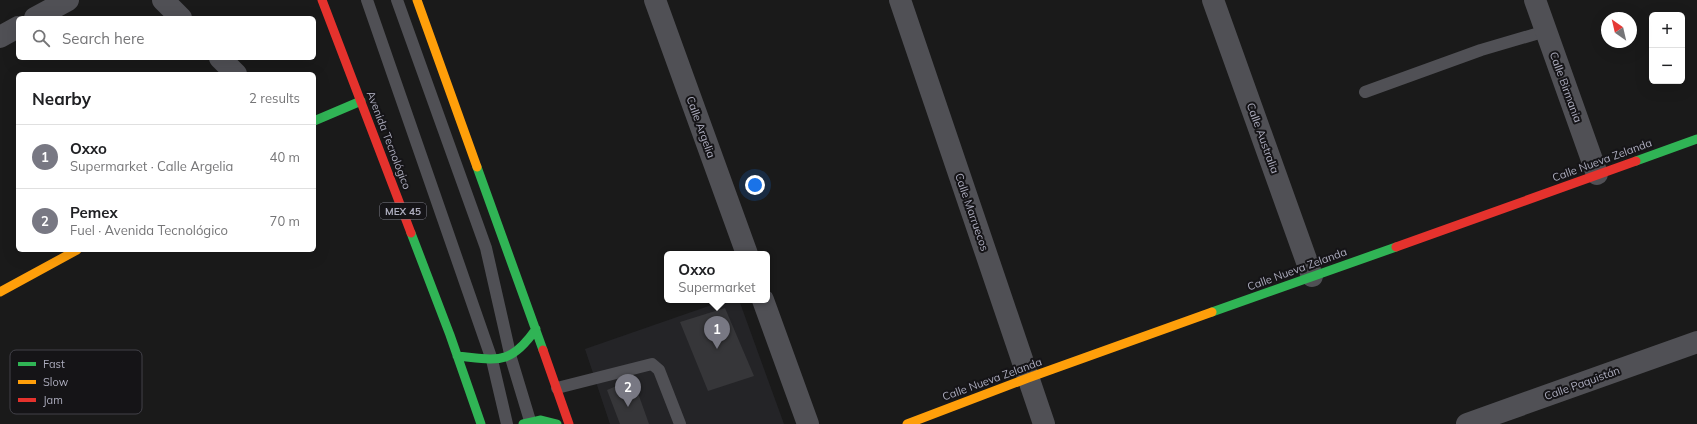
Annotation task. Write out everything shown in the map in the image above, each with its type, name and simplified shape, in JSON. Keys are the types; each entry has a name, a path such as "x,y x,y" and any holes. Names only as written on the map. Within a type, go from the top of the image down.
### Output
{"main road":[{"name":"Avenida Tecnológico","path":"322,0 450,335 481,424"},
{"path":"418,0 569,424"},
{"path":"316,120 361,101"},
{"name":"Calle Nueva Zelanda","path":"906,424 1028,378 1697,139"},
{"path":"0,292 73,252"},
{"path":"457,356 492,360 511,358 525,346 536,329"},
{"path":"528,423 541,420 557,424"}],"street":[{"path":"39,16 68,0"},
{"path":"164,0 179,16"},
{"name":"Calle Argelia","path":"655,0 746,251"},
{"name":"Calle Marruecos","path":"900,0 1044,424"},
{"name":"Calle Australia","path":"1213,0 1312,276"},
{"name":"Calle Birmania","path":"1535,0 1597,174"},
{"path":"0,37 16,28"},
{"path":"222,60 234,72"},
{"path":"764,303 808,424"},
{"name":"Calle Paquistán","path":"1467,424 1697,342"}],"lane":[{"path":"367,0 492,360 506,424"},
{"path":"397,0 486,248 511,358 528,423"},
{"path":"1365,92 1481,50 1546,31"},
{"path":"557,388 652,364 658,370 680,424"}],"shaded area":[{"path":"717,303 740,303 784,424 610,424 585,349"}],"building":[{"path":"725,308 754,376 708,391 680,322"},
{"path":"633,379 649,424 620,424 607,390"}],"traffic: fast":[{"path":"316,120 361,101"},
{"path":"1636,161 1697,139"},
{"path":"477,167 543,350"},
{"path":"411,233 450,335 481,424"},
{"path":"1212,312 1396,247"},
{"path":"457,356 483,359 502,358 510,355 518,349 527,341 536,329"},
{"path":"523,424 541,420 557,424"}],"traffic: slow":[{"path":"417,0 477,167"},
{"path":"0,292 73,252"},
{"path":"907,424 1028,378 1212,312"}],"traffic: jam":[{"path":"322,0 411,233"},
{"path":"1396,247 1636,161"},
{"path":"543,350 569,424"}],"place":[{"name":"Oxxo","path":"717,349"},
{"name":"Pemex","path":"628,407"}]}
